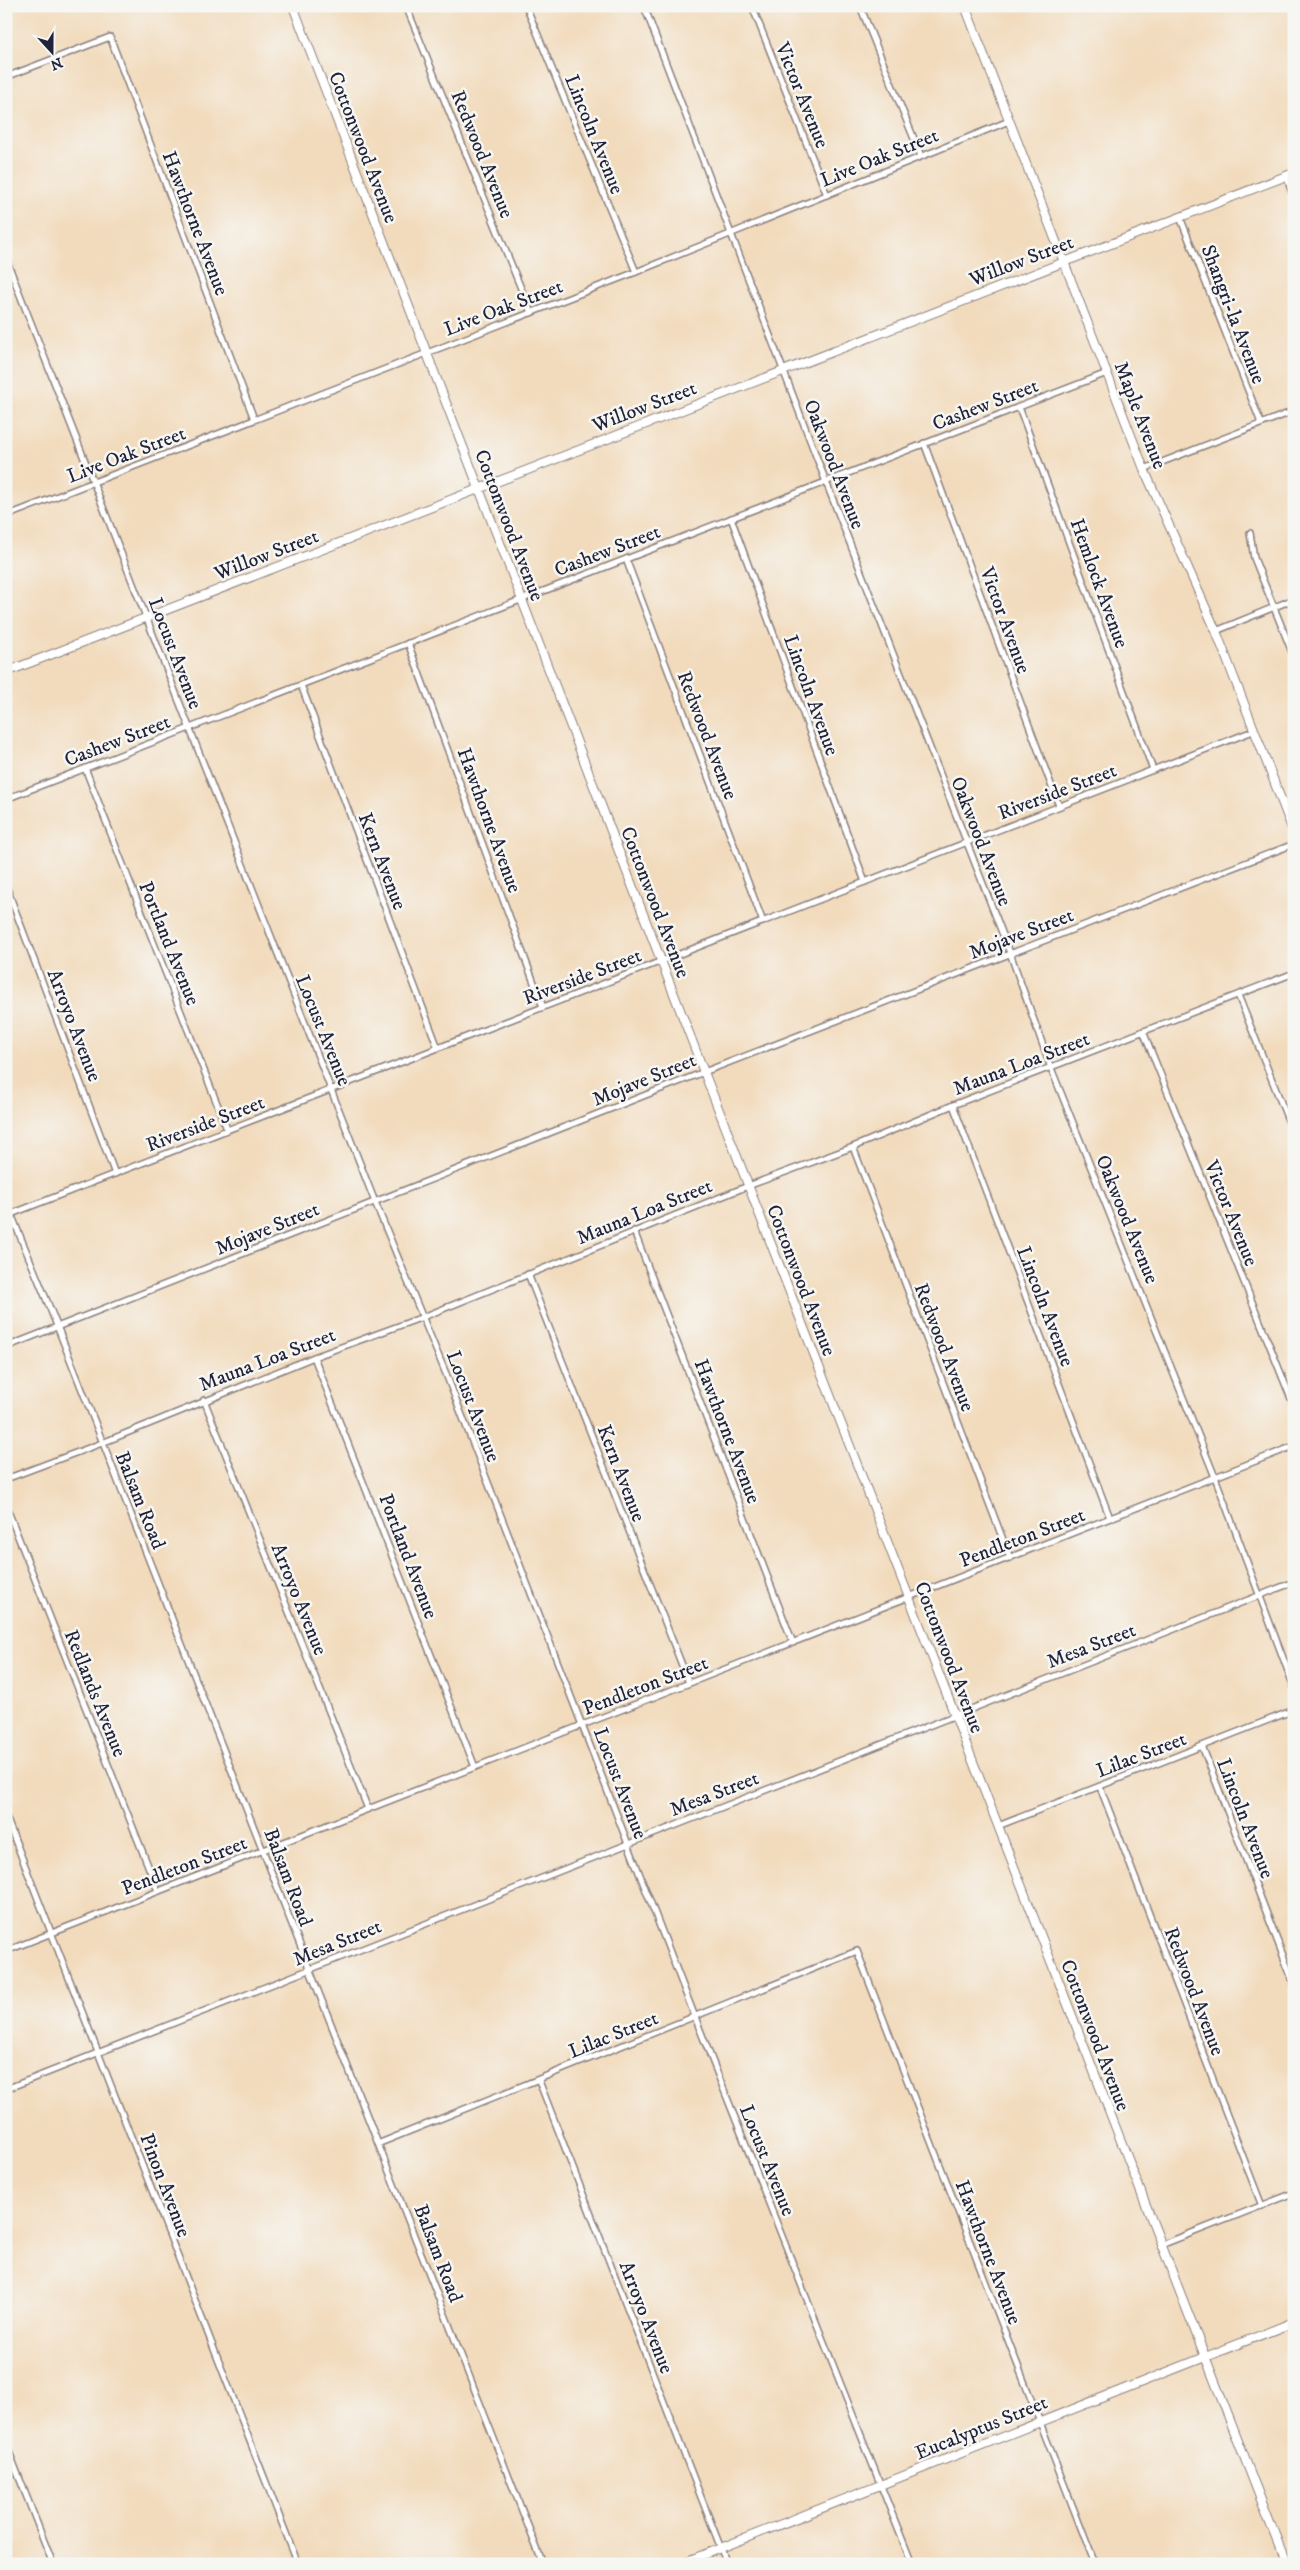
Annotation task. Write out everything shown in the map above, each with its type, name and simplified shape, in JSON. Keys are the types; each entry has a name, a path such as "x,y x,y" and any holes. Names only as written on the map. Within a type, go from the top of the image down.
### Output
{"street":[{"name":"Cottonwood Avenue","path":"293,6 748,1186 1286,2564"},
{"name":"Redwood Avenue","path":"406,6 531,313"},
{"name":"Lincoln Avenue","path":"526,6 636,272"},
{"name":"Oakwood Avenue","path":"644,6 826,482 1010,953 1051,1068 1215,1477 1294,1687"},
{"name":"Victor Avenue","path":"752,6 826,195"},
{"path":"860,6 921,156"},
{"name":"Maple Avenue","path":"965,6 1144,470 1216,631 1253,731 1294,833"},
{"name":"Hawthorne Avenue","path":"6,77 110,37 254,419"},
{"name":"Live Oak Street","path":"6,516 636,272 1010,121"},
{"name":"Willow Street","path":"6,672 1064,260 1294,173"},
{"path":"1286,176 1294,198"},
{"name":"Shangri-la Avenue","path":"1180,217 1261,423"},
{"name":"Locust Avenue","path":"6,259 695,2017 912,2564"},
{"name":"Cashew Street","path":"6,799 1107,373"},
{"name":"Hemlock Avenue","path":"1019,407 1153,770"},
{"path":"1144,470 1294,411"},
{"name":"Victor Avenue","path":"924,444 1059,806"},
{"name":"Lincoln Avenue","path":"731,518 865,882"},
{"path":"1250,533 1254,558 1294,656"},
{"name":"Redwood Avenue","path":"626,559 763,922"},
{"path":"1216,631 1294,599"},
{"name":"Hawthorne Avenue","path":"408,643 544,1006"},
{"name":"Kern Avenue","path":"301,685 438,1048"},
{"name":"Riverside Street","path":"9,1215 1253,731"},
{"name":"Portland Avenue","path":"85,768 228,1129"},
{"name":"Mojave Street","path":"6,1347 704,1072 1294,844"},
{"name":"Arroyo Avenue","path":"6,886 115,1174"},
{"name":"Mauna Loa Street","path":"6,1479 102,1443 204,1400 314,1357 422,1317 748,1186 853,1147 953,1105 1294,973"},
{"path":"1238,995 1294,1135"},
{"name":"Victor Avenue","path":"1143,1031 1294,1406"},
{"name":"Lincoln Avenue","path":"953,1105 1110,1518"},
{"name":"Redwood Avenue","path":"853,1147 1010,1558"},
{"name":"Balsam Road","path":"6,1202 9,1215 58,1327 309,1970 380,2143 544,2564"},
{"name":"Hawthorne Avenue","path":"634,1231 793,1643"},
{"name":"Kern Avenue","path":"528,1274 689,1684"},
{"name":"Portland Avenue","path":"314,1357 476,1767"},
{"name":"Arroyo Avenue","path":"204,1400 368,1809"},
{"name":"Pendleton Street","path":"6,1951 1294,1446"},
{"name":"Redlands Avenue","path":"6,1506 158,1892"},
{"name":"Mesa Street","path":"6,2088 1294,1582"},
{"name":"Lilac Street","path":"998,1826 1294,1710"},
{"name":"Lincoln Avenue","path":"1202,1746 1294,1984"},
{"name":"Redwood Avenue","path":"1100,1787 1262,2206"},
{"name":"Pinon Avenue","path":"6,1817 298,2564"},
{"name":"Hawthorne Avenue","path":"857,1951 1095,2564"},
{"name":"Lilac Street","path":"380,2143 539,2081 857,1951"},
{"name":"Arroyo Avenue","path":"539,2081 727,2564"},
{"path":"1161,2245 1294,2193"},
{"name":"Eucalyptus Street","path":"680,2564 1294,2322"},
{"path":"6,2444 53,2564"}]}
